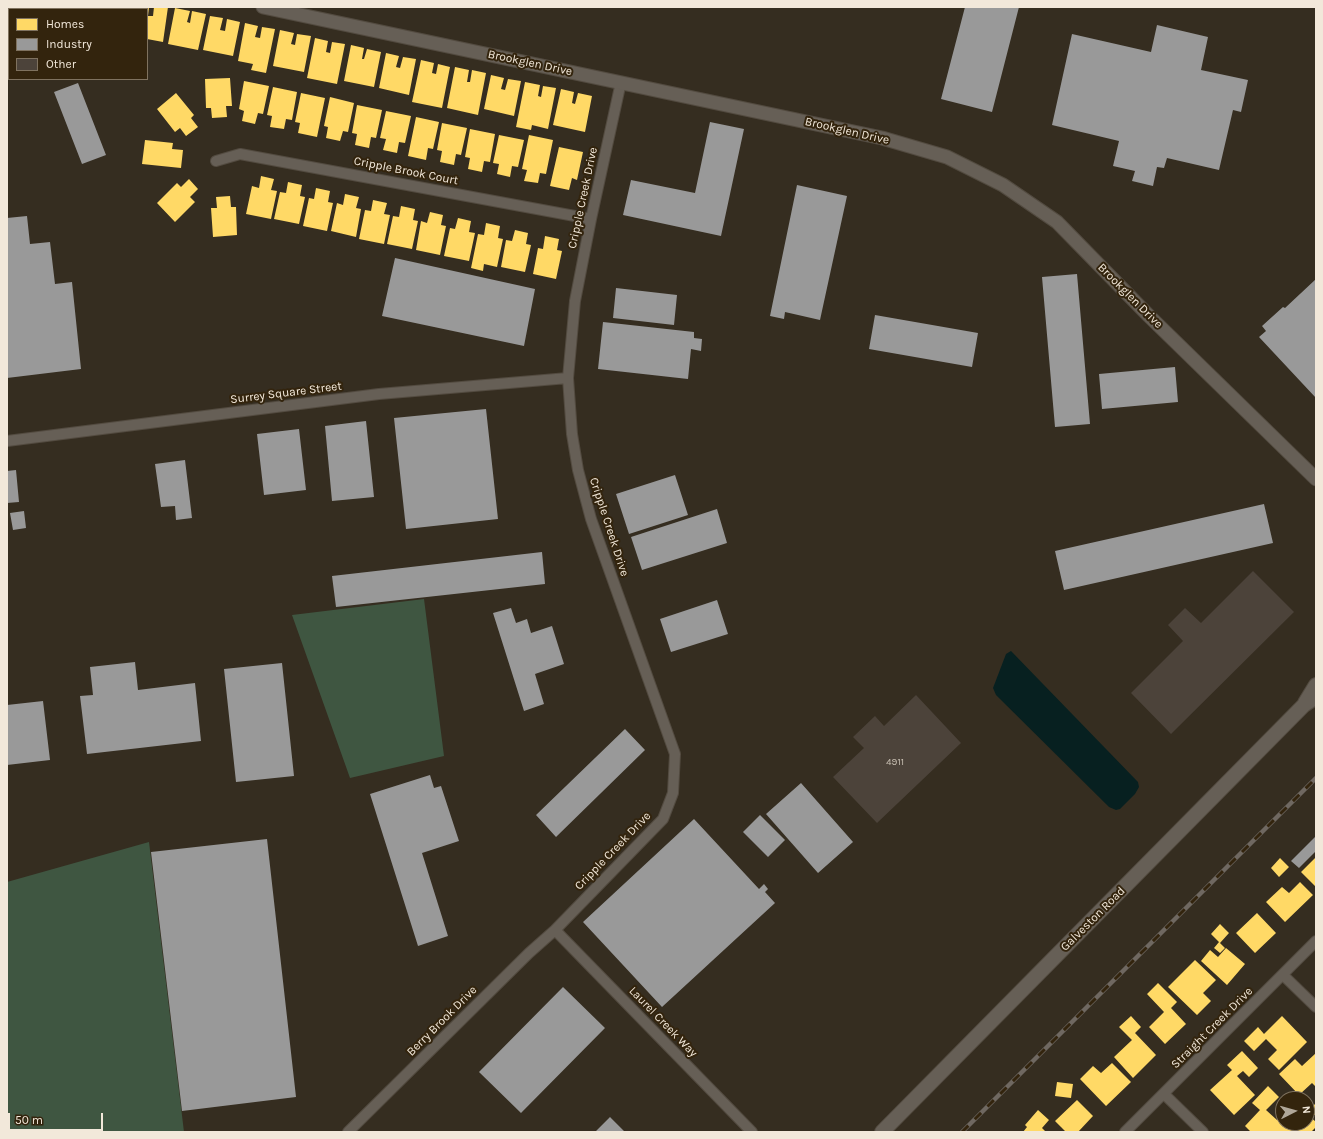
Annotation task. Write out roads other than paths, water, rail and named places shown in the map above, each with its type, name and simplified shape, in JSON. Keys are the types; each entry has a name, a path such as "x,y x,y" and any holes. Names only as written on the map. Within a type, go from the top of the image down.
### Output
{"main road":[{"name":"Galveston Road","path":"1304,705 1316,685"},
{"name":"Galveston Road","path":"882,1132 1304,705 1316,697"}],"street":[{"name":"Brookglen Drive","path":"263,7 882,138 947,157 1003,185 1056,222 1316,479"},
{"name":"Cripple Creek Drive","path":"555,930 663,819 673,793 675,754 591,519 578,470 572,434 568,378 576,301 591,219 621,82"},
{"name":"Cripple Brook Court","path":"216,161 240,154 591,219"},
{"name":"Surrey Square Street","path":"7,441 379,394 568,378"},
{"name":"Berry Brook Drive","path":"348,1132 555,930"},
{"name":"Laurel Creek Way","path":"555,930 752,1132"},
{"name":"Straight Creek Drive","path":"1126,1132 1316,941"},
{"path":"1283,975 1316,1007"},
{"path":"1164,1094 1203,1132"}],"water":[{"path":"1011,651 1138,782 1139,787 1135,794 1120,809 1116,810 1109,807 996,695 993,688 1006,654"}],"railway":[{"path":"962,1132 1316,778"}]}
